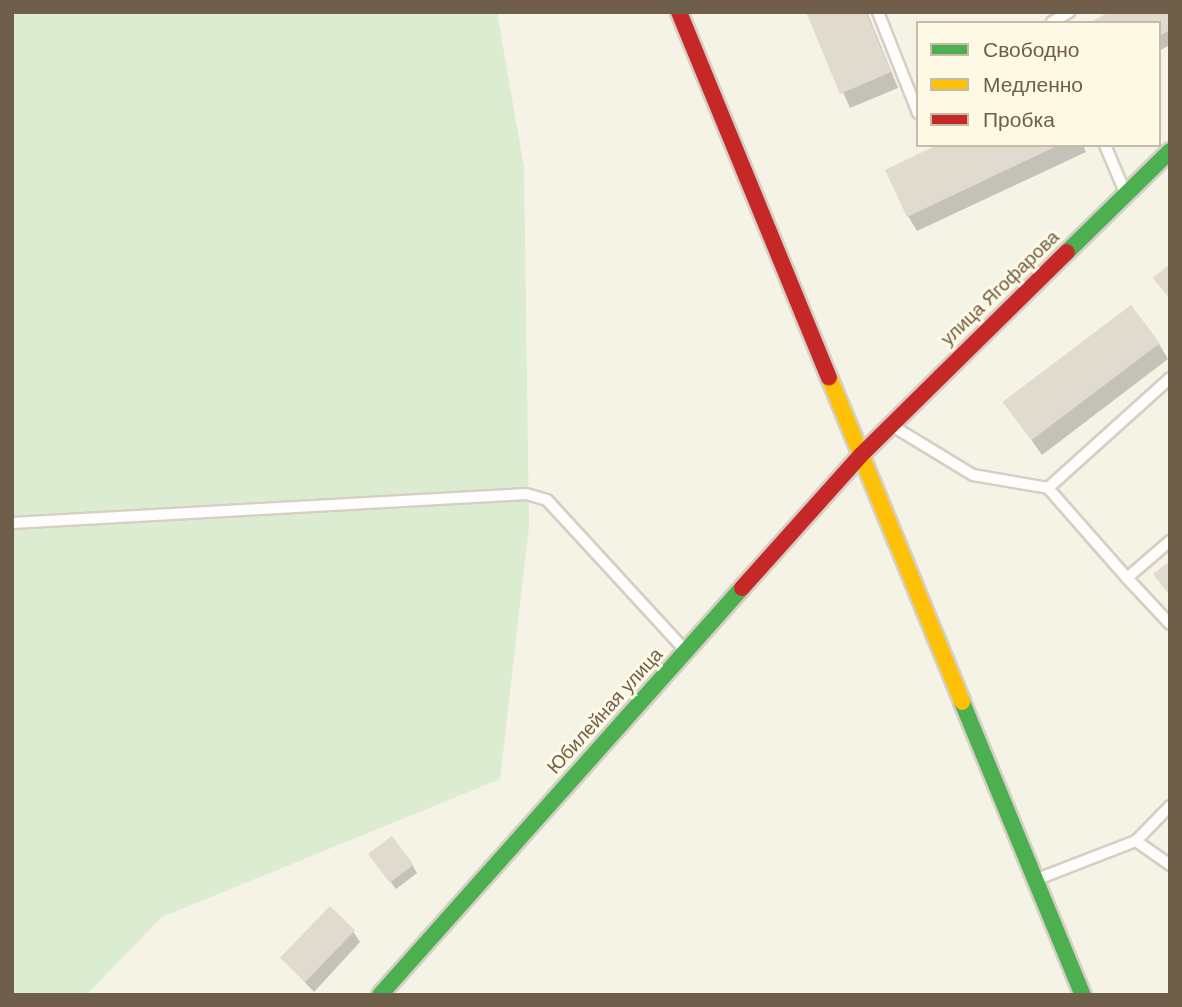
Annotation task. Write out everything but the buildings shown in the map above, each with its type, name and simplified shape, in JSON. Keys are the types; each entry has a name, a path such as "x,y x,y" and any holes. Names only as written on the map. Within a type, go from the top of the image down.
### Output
{"street":[{"path":"680,12 1083,995"},
{"name":"улица Ягофарова","path":"861,455 1170,151"},
{"name":"Юбилейная улица","path":"380,995 861,455"}],"lane":[{"path":"878,12 916,108"},
{"path":"1051,19 1069,12"},
{"path":"1106,147 1126,194"},
{"path":"1048,488 1170,378"},
{"path":"890,425 973,475 1048,488 1170,624"},
{"path":"12,523 526,495 547,500 686,651"},
{"path":"1127,578 1170,541"},
{"path":"1036,880 1136,841 1170,806"},
{"path":"1136,841 1170,865"}],"green space":[{"path":"12,12 497,12 524,167 529,526 500,779 162,917 86,995 12,995"}],"traffic: fast":[{"path":"1067,252 1170,151"},
{"path":"380,995 742,588"},
{"path":"962,702 1083,995"}],"traffic: slow":[{"path":"829,377 962,702"}],"traffic: jam":[{"path":"679,12 829,377"},
{"path":"742,588 861,455 1067,252"}]}
